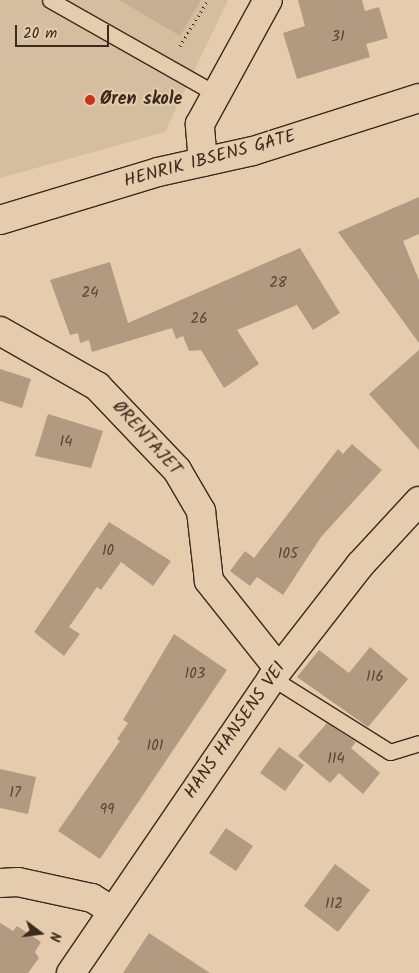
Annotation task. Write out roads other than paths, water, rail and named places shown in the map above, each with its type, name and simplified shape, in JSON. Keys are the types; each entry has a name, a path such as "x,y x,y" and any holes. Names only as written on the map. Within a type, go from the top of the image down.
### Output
{"street":[{"path":"203,162 200,124 268,0"},
{"name":"HENRIK IBSENS GATE","path":"0,220 203,162 253,152 419,98"},
{"name":"ØRENTAJET","path":"0,331 97,386 177,470 201,510 209,581 276,674"},
{"name":"HANS HANSENS VEI","path":"71,973 111,910 276,674 360,565 419,502"},
{"path":"0,883 18,882 92,898 111,910"}],"lane":[{"path":"50,0 216,94"},
{"path":"276,674 390,752 419,743"}],"place":[{"name":"Øren skole","path":"90,100"}]}
